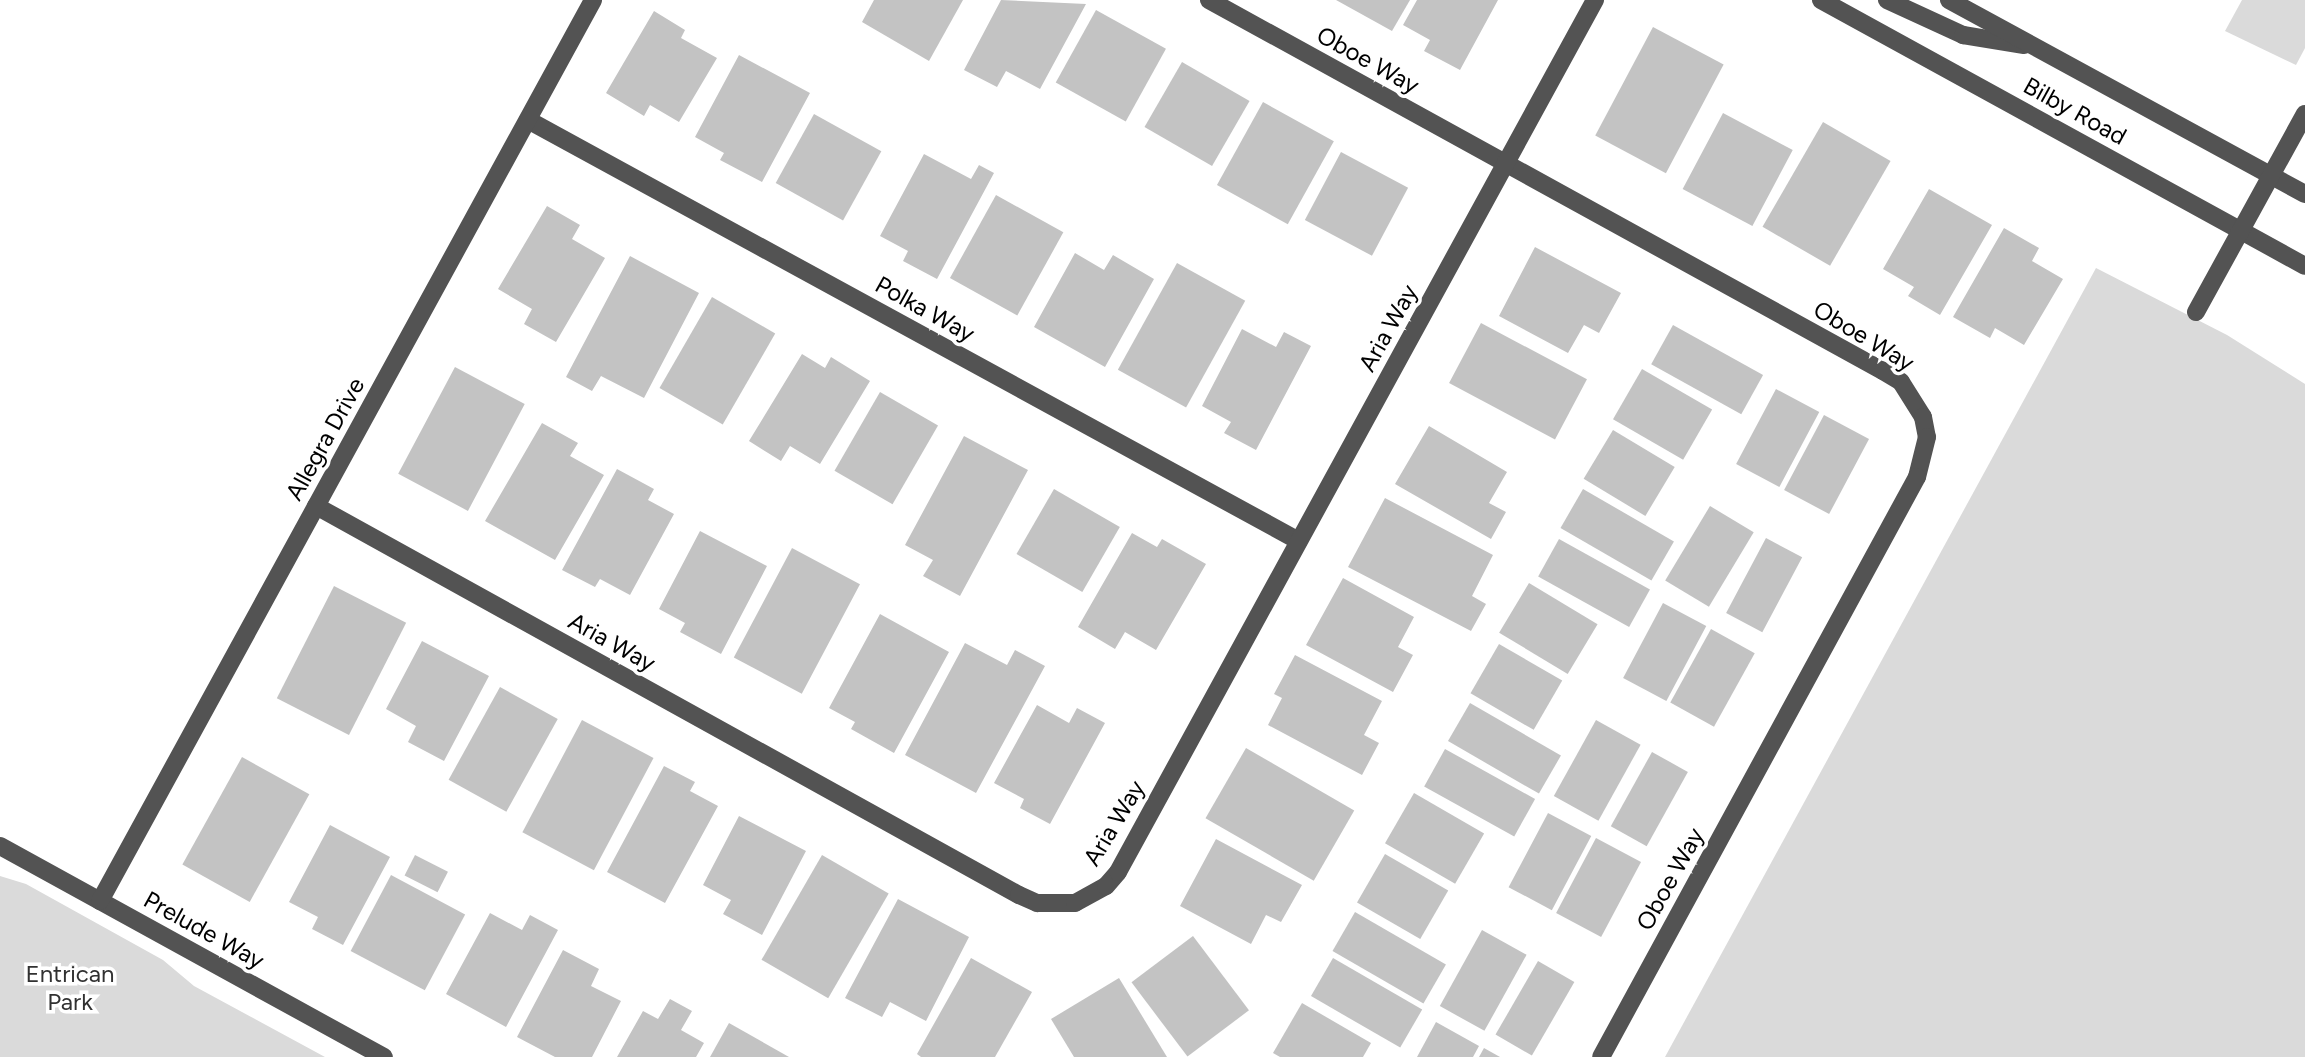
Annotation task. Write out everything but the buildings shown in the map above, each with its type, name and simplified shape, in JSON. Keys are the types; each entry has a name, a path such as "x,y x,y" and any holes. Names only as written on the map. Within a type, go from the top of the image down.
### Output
{"street":[{"name":"Allegra Drive","path":"100,901 593,0"},
{"name":"Oboe Way","path":"1209,0 1901,382 1914,398 1927,437 1917,477 1601,1057"},
{"name":"Aria Way","path":"316,506 1019,895 1056,905 1092,896 1118,872 1595,0"},
{"name":"Bilby Road","path":"1821,0 2305,266"},
{"path":"1886,0 1963,35 2031,46"},
{"name":"Bilby Road","path":"1949,0 2305,194"},
{"path":"2196,312 2305,114"},
{"name":"Polka Way","path":"528,120 1299,541"},
{"name":"Prelude Way","path":"0,846 384,1057"}],"green space":[{"path":"2242,0 2305,0 2305,48 2296,65 2225,31"},
{"path":"2096,268 2227,335 2305,384 2305,1057 1665,1057"},
{"name":"Entrican Park","path":"0,876 26,884 163,960 194,986 325,1057 0,1057"}]}
